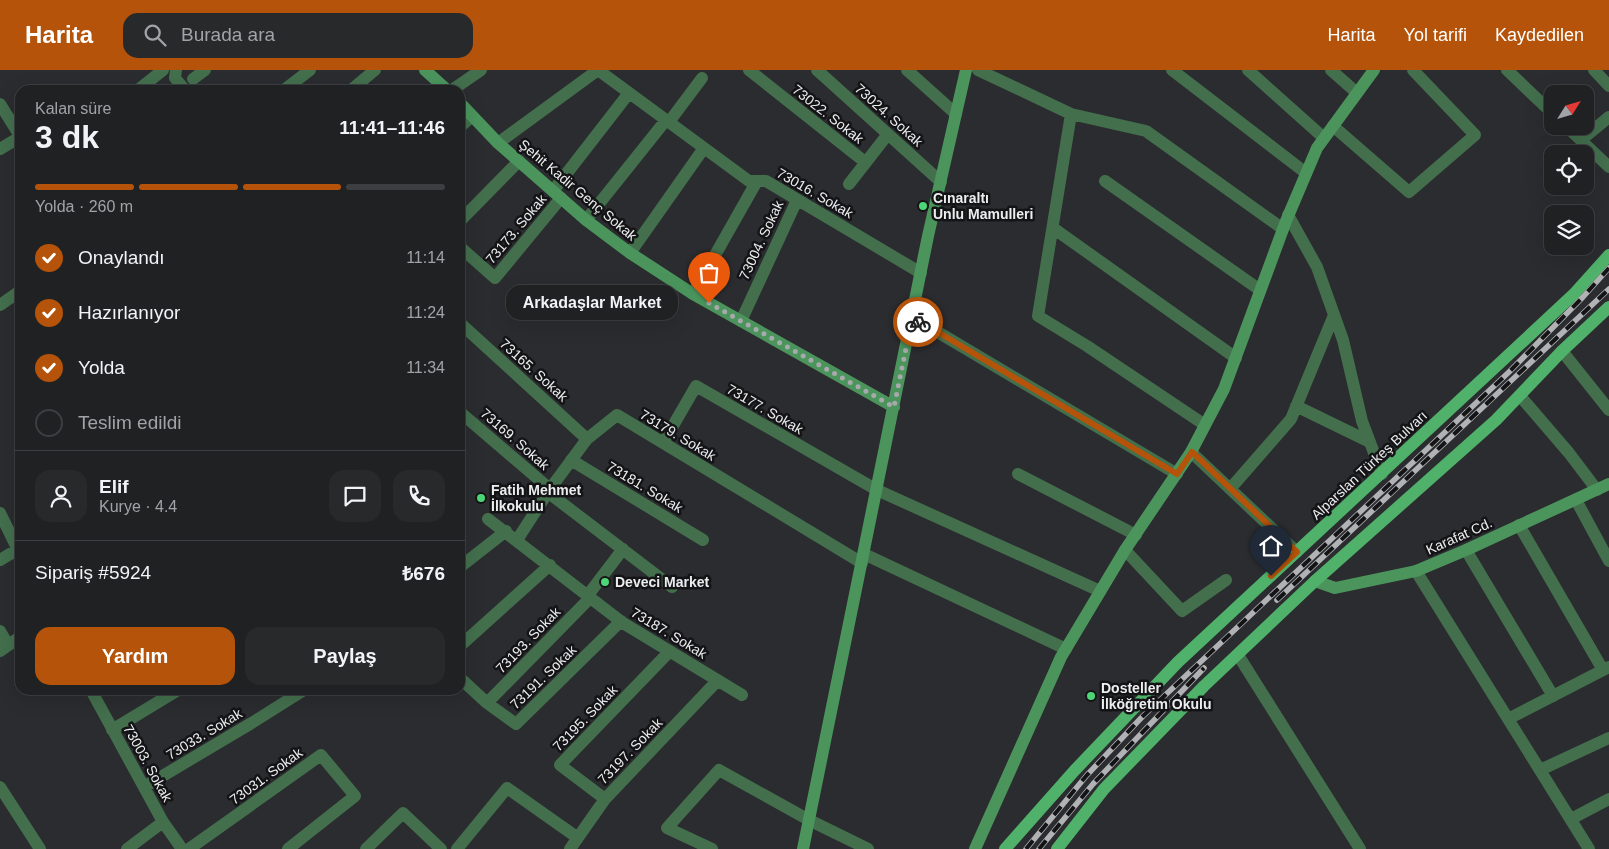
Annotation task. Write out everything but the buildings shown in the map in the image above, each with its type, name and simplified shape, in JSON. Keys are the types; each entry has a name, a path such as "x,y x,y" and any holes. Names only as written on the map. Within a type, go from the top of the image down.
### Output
{"main road":[{"path":"426,70 437,85"},
{"path":"803,849 921,274 966,70"},
{"path":"975,849 1017,753 1066,649 1125,550 1192,452 1224,389 1288,215 1317,148 1374,70"},
{"name":"Şehit Kadir Genç Sokak","path":"465,109 498,142 586,220 630,253 693,294 894,407"},
{"name":"Alparslan Türkeş Bulvarı","path":"1005,849 1075,770 1178,662 1574,294 1609,255"},
{"path":"1057,849 1104,789 1204,686 1315,581 1496,420 1562,351 1609,307"},
{"name":"Karafat Cd.","path":"1315,581 1335,588 1416,571 1609,484"}],"street":[{"path":"144,85 163,70"},
{"path":"176,70 175,78 181,85"},
{"path":"193,79 205,70"},
{"path":"290,85 310,70"},
{"path":"357,85 375,70"},
{"path":"460,85 482,70"},
{"path":"498,142 598,70"},
{"name":"73016. Sokak","path":"598,70 749,181 766,181 921,274"},
{"name":"73022. Sokak","path":"749,70 865,162"},
{"name":"73024. Sokak","path":"817,70 941,182"},
{"path":"908,70 956,114"},
{"path":"978,70 1071,114 1146,131 1283,229"},
{"path":"1172,70 1306,173"},
{"path":"1248,70 1324,138"},
{"path":"1331,70 1358,92"},
{"path":"1333,126 1409,192 1475,135 1413,70"},
{"path":"1507,70 1544,105"},
{"path":"1594,70 1609,86"},
{"path":"586,220 702,78"},
{"name":"73173. Sokak","path":"465,252 494,278 629,93"},
{"path":"0,104 15,129"},
{"path":"1071,114 1038,316 1087,346 1205,425"},
{"path":"465,122 472,116"},
{"path":"1581,140 1609,117"},
{"path":"849,184 888,134"},
{"path":"1576,135 1609,167"},
{"path":"0,149 15,140"},
{"path":"630,253 704,148"},
{"path":"465,216 519,161"},
{"path":"1106,180 1260,290"},
{"path":"693,294 758,181"},
{"name":"73004. Sokak","path":"741,321 797,200"},
{"path":"1288,215 1317,267 1343,340 1362,421 1382,474"},
{"path":"1053,228 1236,358"},
{"path":"0,305 15,295"},
{"path":"1230,489 1291,418 1334,315"},
{"path":"912,319 936,331 1177,474"},
{"name":"73165. Sokak","path":"465,328 587,439"},
{"path":"1562,351 1609,410"},
{"name":"73177. Sokak","path":"664,444 696,386 876,490"},
{"path":"1520,396 1569,453 1597,490"},
{"path":"1296,406 1370,442"},
{"name":"73169. Sokak","path":"465,416 550,489 554,497 672,587"},
{"name":"73179. Sokak","path":"517,540 550,489 587,439 617,416 863,558 1066,649"},
{"path":"1192,452 1297,552"},
{"name":"73181. Sokak","path":"571,460 703,540"},
{"path":"1018,474 1136,534"},
{"path":"876,490 1100,591"},
{"path":"1576,500 1609,561"},
{"path":"0,513 15,542"},
{"name":"73187. Sokak","path":"488,519 621,621 742,695"},
{"path":"1508,719 1606,669 1519,525"},
{"path":"465,563 506,531"},
{"name":"73193. Sokak","path":"488,703 589,596 622,549"},
{"path":"1125,550 1182,611 1226,580"},
{"path":"1466,550 1553,696"},
{"path":"0,560 15,552"},
{"path":"465,642 550,565"},
{"path":"1416,571 1571,819 1586,848"},
{"name":"73191. Sokak","path":"465,682 516,724 621,621"},
{"path":"0,631 4,648 15,640"},
{"name":"73195. Sokak","path":"605,799 560,765 670,651"},
{"path":"1238,655 1360,849"},
{"name":"73197. Sokak","path":"570,849 605,799 718,680"},
{"name":"73003. Sokak","path":"93,695 163,822 182,849"},
{"path":"112,730 170,695"},
{"name":"73033. Sokak","path":"144,787 296,695"},
{"path":"1540,770 1609,738"},
{"name":"73031. Sokak","path":"189,849 321,755 354,796 288,849"},
{"path":"712,849 667,828 720,770 809,820 868,849"},
{"path":"0,787 40,849"},
{"path":"457,849 507,788 578,838"},
{"path":"1571,819 1609,799"},
{"path":"366,849 403,813 441,849"},
{"path":"127,849 163,822"}],"railway":[{"path":"1026,849 1087,775 1143,716 1509,372 1609,268"},
{"path":"1277,600 1609,289"},
{"path":"1039,849 1093,784 1204,668"}],"way so far":[{"path":"709,303 894,407 912,319 918,322"}],"place":[{"name":"Cınaraltı Unlu Mamulleri","path":"923,206"},
{"name":"Arkadaşlar Market","path":"709,303"},
{"name":"Fatih Mehmet İlkokulu","path":"481,498"},
{"name":"Deveci Market","path":"605,582"},
{"name":"Dosteller İlköğretim Okulu","path":"1091,696"}],"route":[{"path":"918,322 1177,474 1192,452 1297,552 1271,576"}]}
